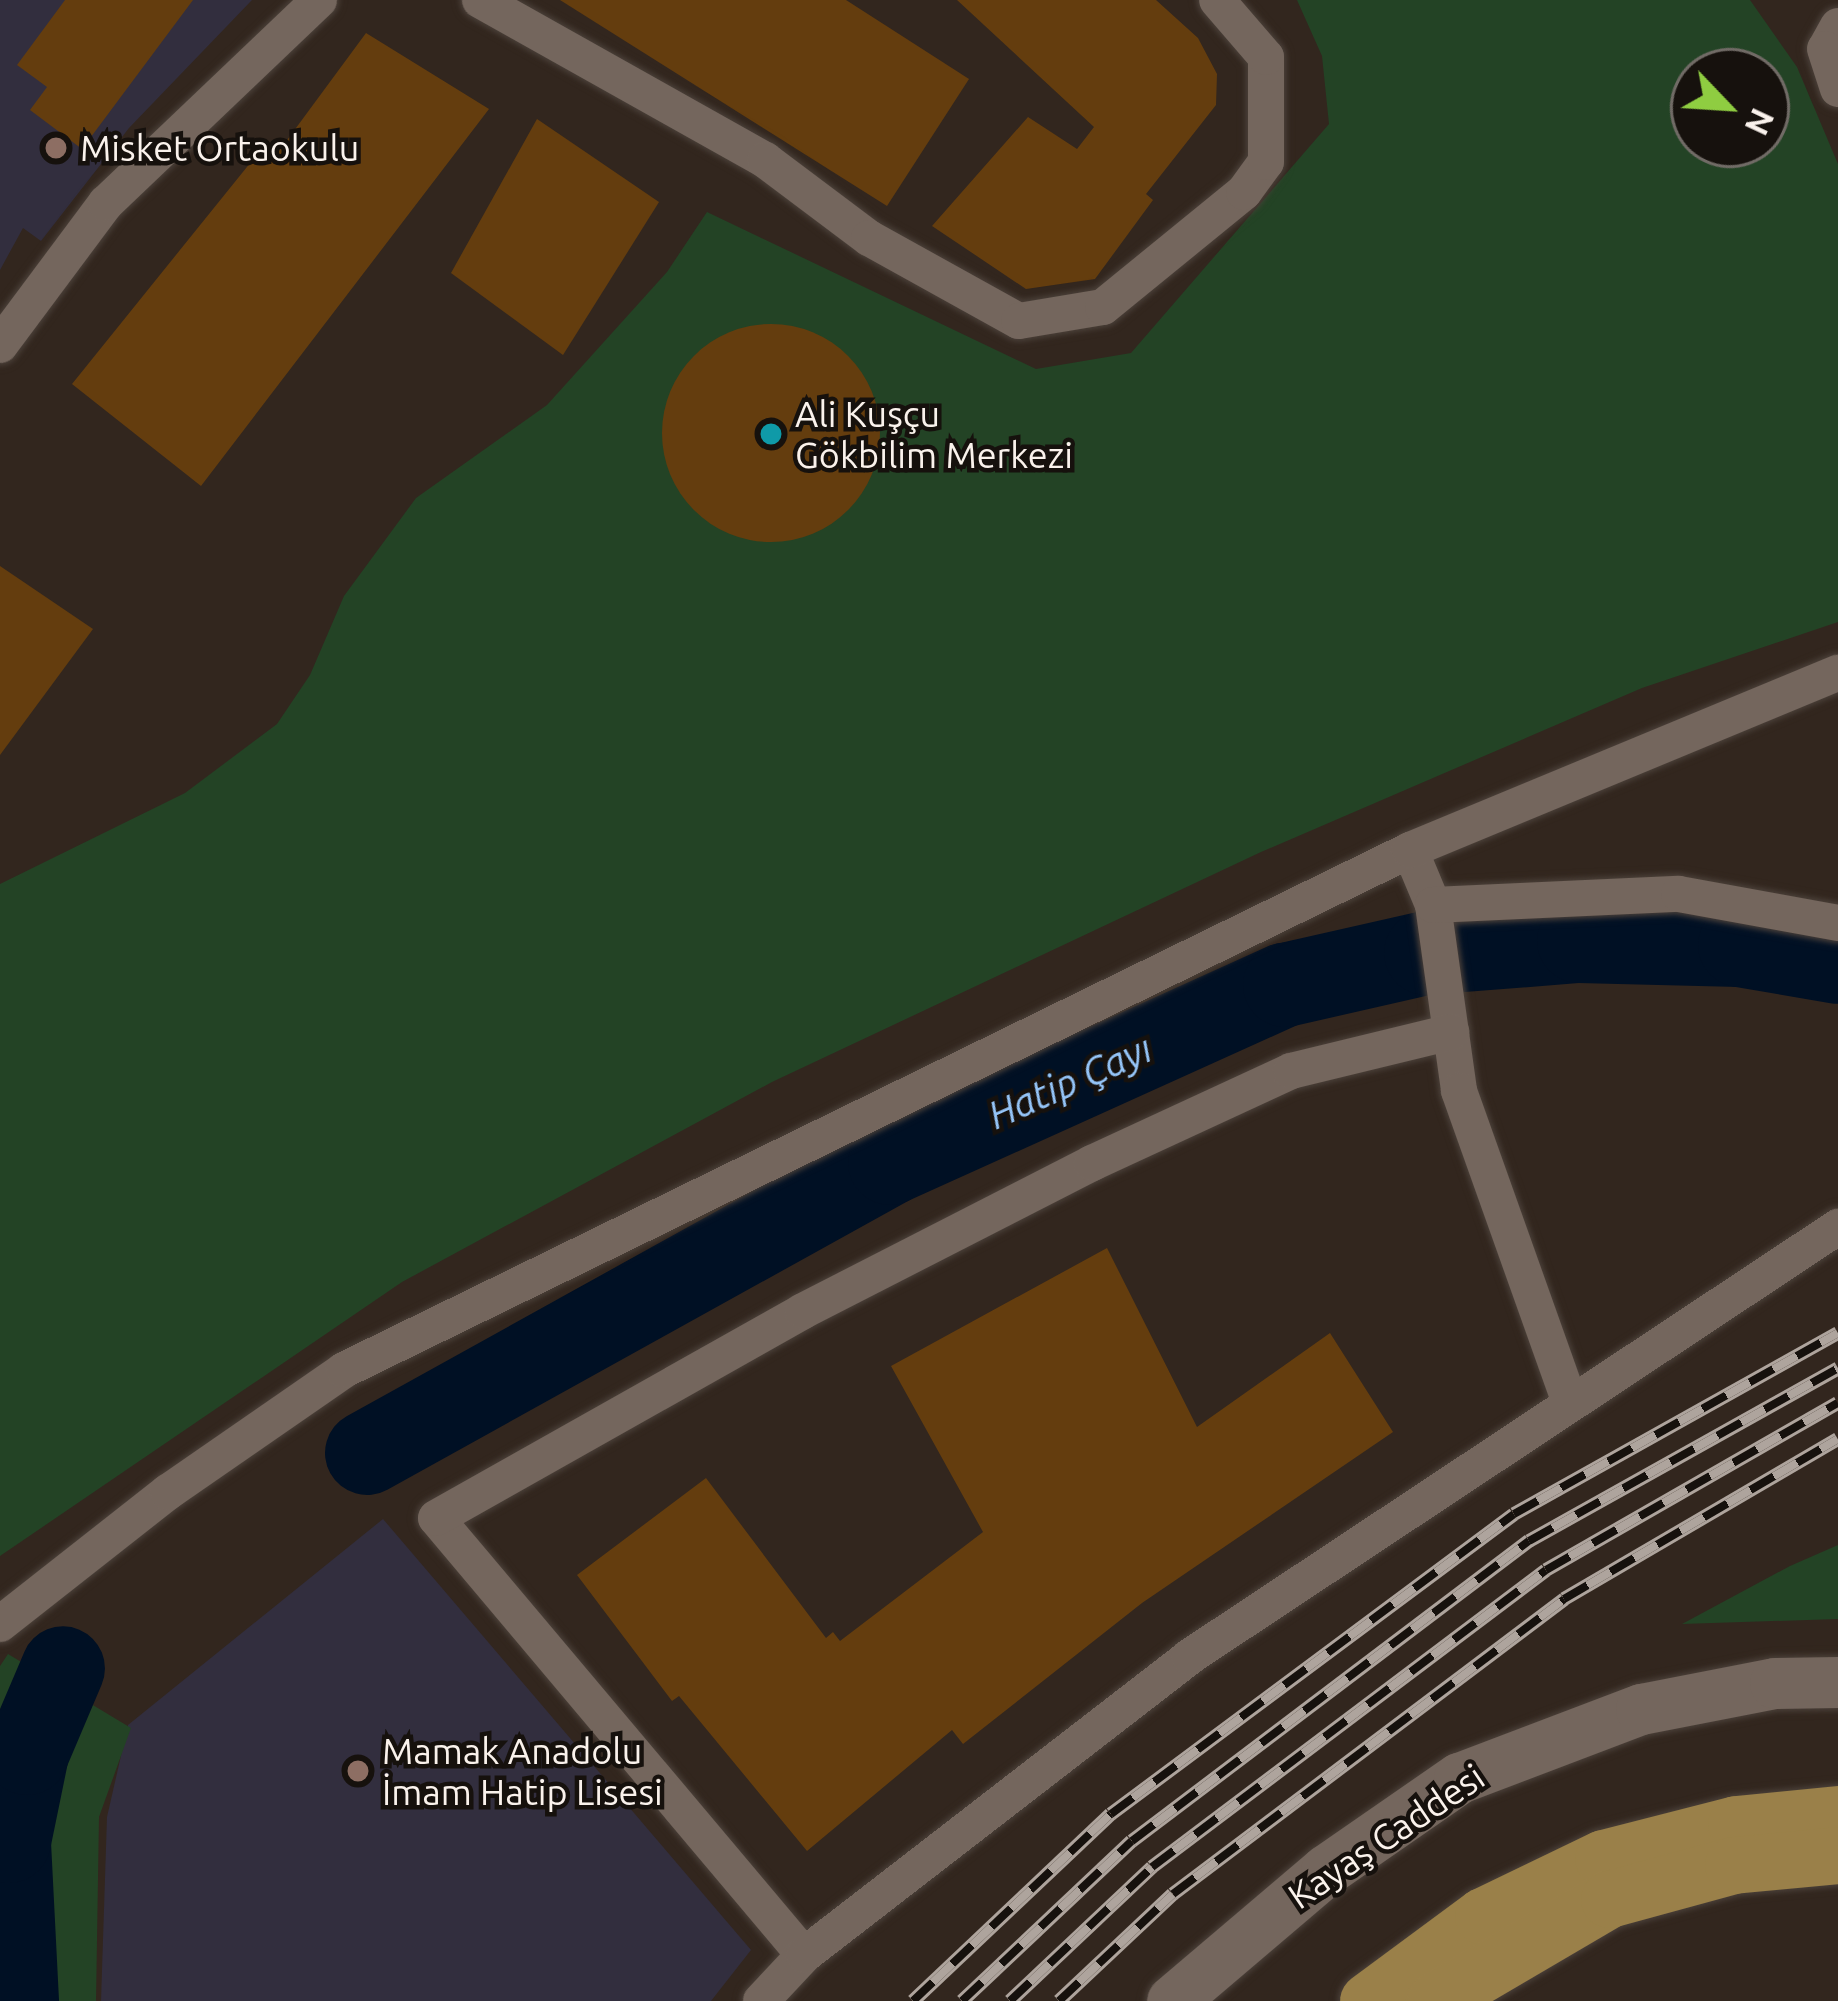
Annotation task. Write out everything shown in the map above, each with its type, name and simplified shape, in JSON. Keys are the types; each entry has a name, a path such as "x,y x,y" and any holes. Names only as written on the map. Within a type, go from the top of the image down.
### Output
{"main road":[{"path":"1368,2001 1483,1916 1603,1858 1736,1824 1838,1814"},
{"path":"1436,2001 1498,1981 1609,1899 1733,1865 1838,1855"}],"street":[{"path":"0,345 106,203 320,0"},
{"path":"480,0 765,160 869,238 1018,321 1103,308 1244,192 1266,162 1266,58 1217,0"},
{"path":"1838,26 1825,50 1838,89"},
{"path":"0,1624 168,1492 344,1370 1410,850 1838,673"},
{"path":"1410,850 1435,920 1459,1091 1569,1400"},
{"path":"1435,920 1679,893 1838,923"},
{"path":"804,1955 436,1518 803,1311 1092,1163 1291,1071 1449,1015"},
{"path":"761,2001 804,1955 1189,1657 1569,1400 1838,1227"},
{"name":"Kayaş Caddesi","path":"1172,2001 1326,1870 1460,1778 1642,1709 1775,1683 1838,1682"}],"shaded area":[{"name":"Misket Ortaokulu","path":"0,0 252,0 129,128 41,241 23,228 0,270"},
{"name":"Mamak Anadolu İmam Hatip Lisesi","path":"383,1519 751,1950 711,2001 101,2001 107,1817 128,1725"}],"green space":[{"path":"1297,0 1750,0 1784,48 1670,48 1670,168 1790,168 1790,57 1838,164 1838,622 1642,688 1261,852 772,1082 402,1282 0,1556 0,884 185,793 277,724 310,675 344,596 416,498 547,405 667,272 707,212 1036,369 1131,353 1329,124 1322,56"},
{"path":"1838,1545 1838,1619 1682,1624 1790,1566"},
{"path":"8,1654 131,1728 99,1817 96,2001 0,2001 0,1666"}],"building":[{"path":"65,0 193,0 82,149 30,110 47,87 17,65"},
{"path":"560,0 846,0 969,79 887,206"},
{"path":"957,0 1156,0 1198,38 1217,74 1216,105 1146,194 1153,200 1095,279 1026,289 932,226 1028,117 1077,149 1094,127"},
{"path":"366,33 489,109 201,486 72,384 267,142 279,151"},
{"path":"537,119 659,202 563,355 451,273"},
{"name":"Ali Kuşçu Gökbilim Merkezi","path":"771,324 813,333 848,356 871,391 880,433 871,475 848,510 813,533 771,542 729,533 694,510 671,475 662,433 671,391 694,356 729,333"},
{"path":"0,566 93,629 0,755"},
{"path":"1107,1248 1197,1427 1330,1333 1393,1432 1142,1603 963,1744 952,1730 807,1851 679,1696 672,1701 577,1575 706,1478 826,1638 833,1632 840,1641 983,1532 891,1366"}],"waterway":[{"name":"Hatip Çayı","path":"367,1453 890,1163 1285,985 1426,953 1579,941 1740,945 1838,962"},
{"name":"Hatip Çayı","path":"17,2001 9,1841 27,1753 63,1668"}],"railway":[{"path":"913,2001 1111,1814 1514,1514 1838,1333"},
{"path":"962,2001 1132,1841 1529,1541 1838,1368"},
{"path":"1010,2001 1152,1867 1546,1570 1838,1403"},
{"path":"1059,2001 1173,1894 1564,1599 1838,1439"}],"place":[{"name":"Misket Ortaokulu","path":"56,148"},
{"name":"Ali Kuşçu Gökbilim Merkezi","path":"771,434"},
{"name":"Mamak Anadolu İmam Hatip Lisesi","path":"358,1771"}]}
